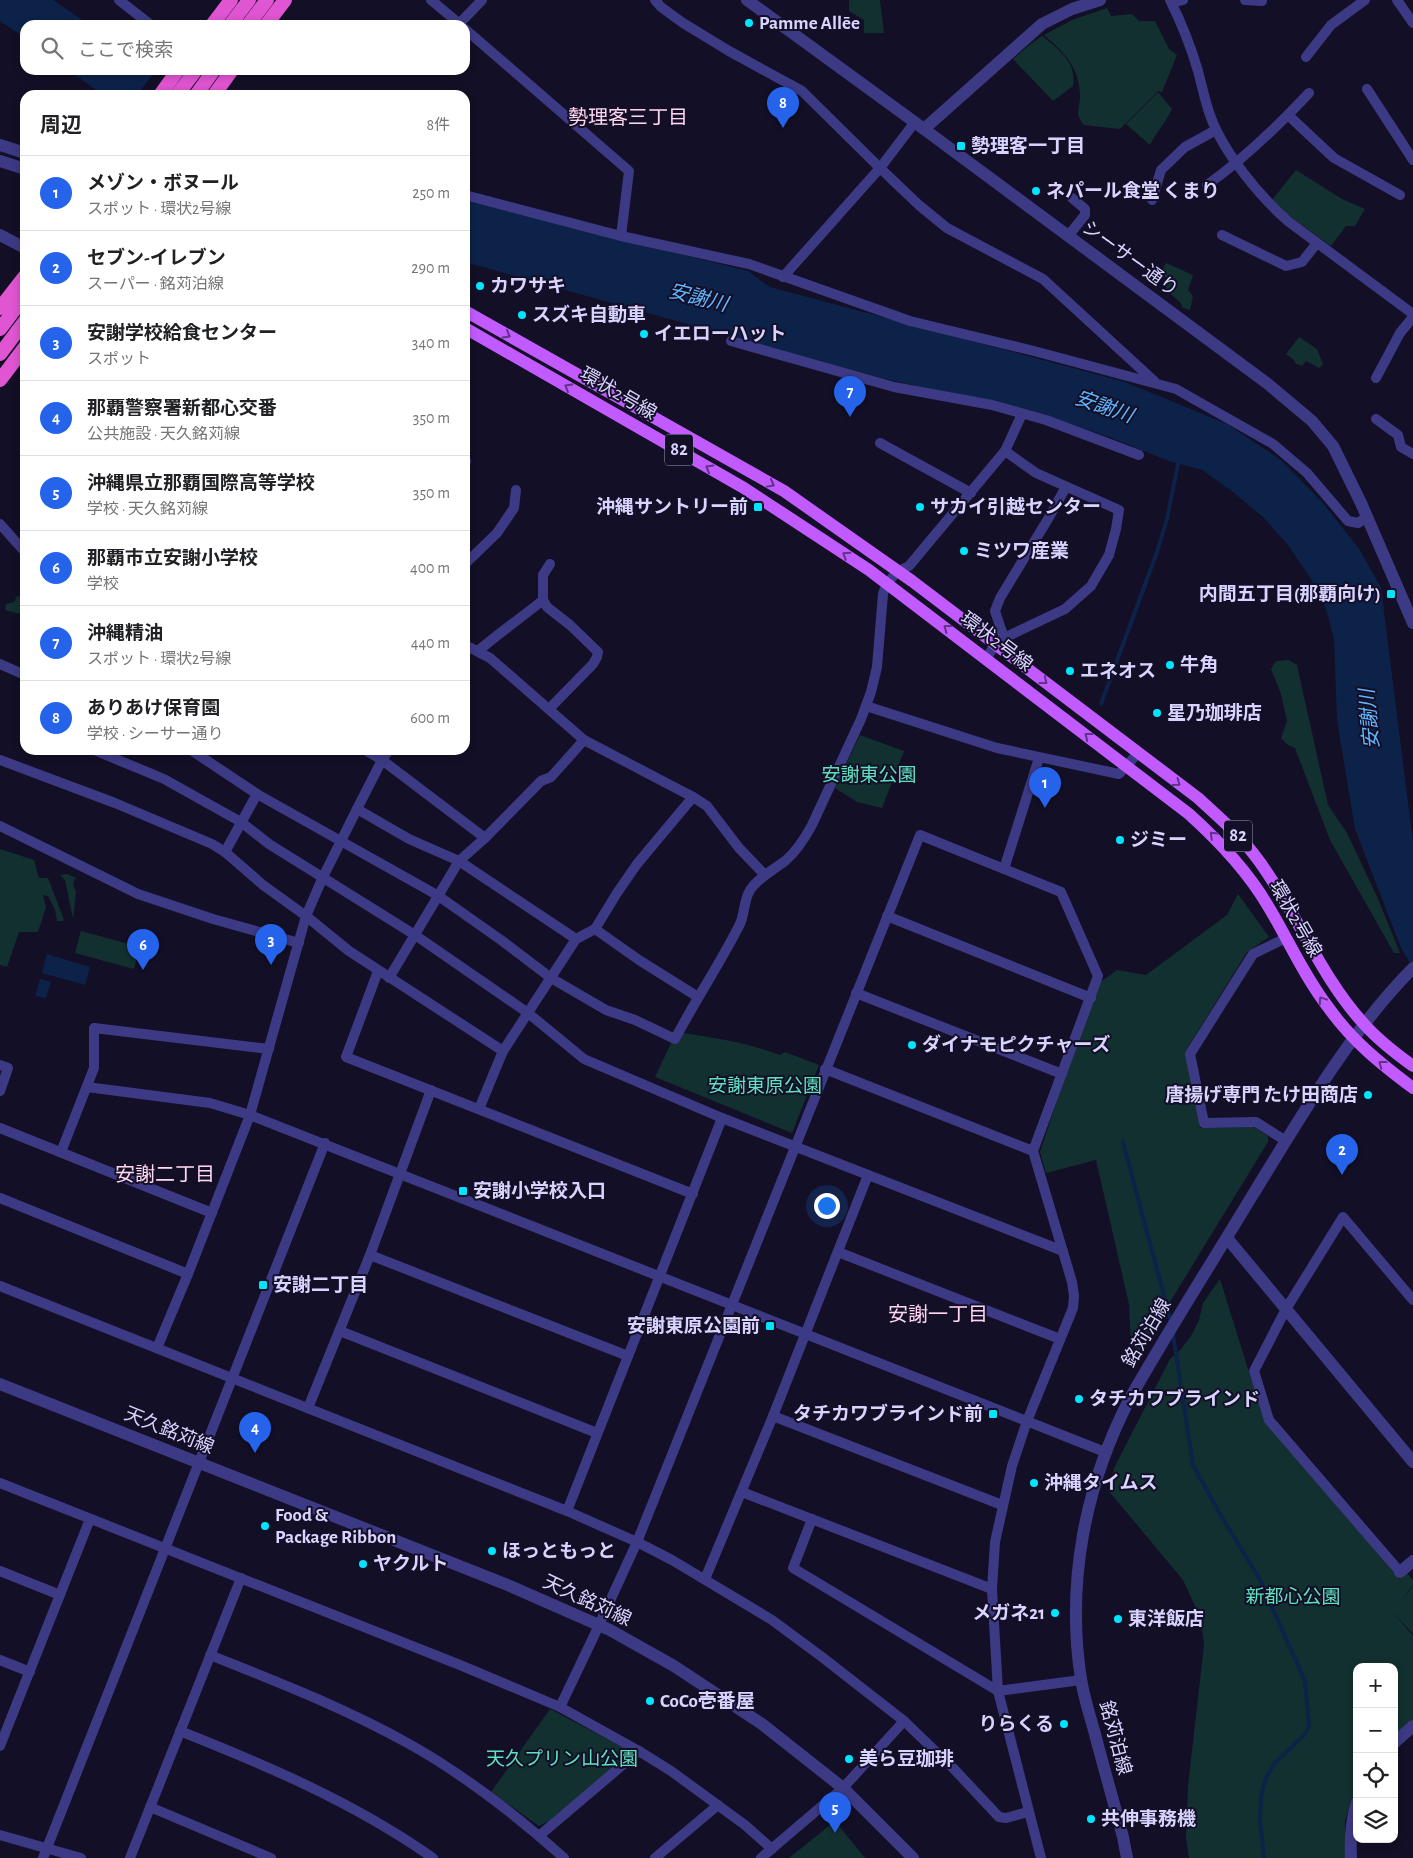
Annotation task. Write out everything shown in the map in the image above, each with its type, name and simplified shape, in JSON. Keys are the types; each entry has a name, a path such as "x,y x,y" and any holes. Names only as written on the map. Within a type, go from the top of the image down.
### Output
{"highway":[{"path":"216,20 230,0"},
{"path":"234,20 249,0"},
{"path":"252,20 268,0"},
{"path":"270,20 285,0"},
{"path":"164,90 175,75"},
{"path":"181,90 192,75"},
{"path":"200,90 210,75"},
{"path":"218,90 228,75"},
{"path":"0,308 20,282"},
{"path":"0,329 20,303"},
{"path":"0,354 20,328"},
{"path":"0,380 20,354"}],"main road":[{"name":"環状2号線","path":"470,314 784,491 1000,641 1138,753 1198,798 1230,827 1258,859 1282,895 1337,989 1364,1024 1384,1045 1413,1066"},
{"name":"環状2号線","path":"470,331 744,488 886,583 1188,814 1216,837 1245,872 1268,905 1306,976 1328,1008 1353,1038 1374,1058 1413,1088"}],"street":[{"path":"119,0 145,20"},
{"path":"431,0 455,20"},
{"path":"467,20 482,0"},
{"path":"655,0 660,7 683,23 802,91 880,168 947,228 1043,279 1155,382"},
{"name":"シーサー通り","path":"747,0 1268,384 1312,421 1323,433 1342,463 1412,618"},
{"path":"783,277 919,126 1042,24 1072,9 1100,0"},
{"path":"1183,0 1171,2 1193,56 1216,130 1237,164 1270,206 1413,316 1400,333 1376,378"},
{"path":"1245,0 1262,1"},
{"path":"1306,57 1331,25 1365,0"},
{"path":"1397,0 1413,23"},
{"path":"470,33 629,171 621,236"},
{"path":"1367,89 1413,160"},
{"path":"1207,185 1237,164 1309,93"},
{"path":"1288,115 1334,158 1400,195"},
{"path":"1152,200 1161,170 1185,147 1216,130"},
{"path":"0,145 20,151"},
{"path":"0,161 20,167"},
{"path":"470,195 621,236 749,264 910,321 1155,382 1176,389 1273,444 1306,473 1348,521 1358,522 1367,517"},
{"path":"1068,236 1085,214 1085,209 1072,198"},
{"path":"0,235 20,245"},
{"path":"1222,235 1286,266 1302,262 1318,243"},
{"path":"731,341 894,387 992,405 1046,420 1138,455"},
{"path":"198,755 256,794 437,895 551,978 606,1010 635,1020 675,1039 741,922 744,903 749,892 756,882 786,860 804,839 866,706 877,667 883,594 886,583 898,571 909,566 1005,451 1022,414"},
{"path":"1376,419 1398,435 1401,447 1413,454"},
{"path":"880,443 920,467 971,493"},
{"path":"986,658 1000,641 1065,609 1091,586 1109,555 1119,510 1036,474 1005,451"},
{"path":"1000,641 995,610 1066,487"},
{"path":"470,559 497,533 514,508 516,490"},
{"path":"0,524 20,546"},
{"path":"549,709 593,664 598,652 570,625 547,607 543,600 543,575 550,564"},
{"path":"478,651 500,631 512,625 543,600"},
{"path":"470,647 490,658 584,740 707,806 739,848 765,875"},
{"path":"0,664 20,673"},
{"path":"866,706 997,748 1119,774 1138,753"},
{"path":"389,978 458,861 485,838 541,781 552,776 584,740"},
{"path":"106,755 164,779 241,822 269,844 415,935 528,1013 584,1059 722,1118 1063,1251"},
{"path":"374,755 485,838"},
{"path":"157,1348 250,1114 306,916 323,877 386,755"},
{"path":"1004,869 1039,758"},
{"path":"0,760 190,833 225,852 263,885 306,916 349,951 503,1051"},
{"path":"225,852 256,794"},
{"path":"479,1109 503,1051 576,939 595,929 617,893 638,864 693,797"},
{"path":"357,810 409,840 458,861 576,939"},
{"path":"0,826 138,894 213,919 299,942"},
{"path":"560,1707 637,1542 920,834 1061,892 1098,976 1033,1151 1072,1282 1073,1308 1027,1421 1002,1505 995,1542 992,1589 998,1691 1041,1858"},
{"path":"887,916 1091,998"},
{"path":"595,929 639,960 698,997"},
{"path":"1286,938 1253,954 1190,1054 1204,1123 1256,1122 1286,1141"},
{"path":"378,971 346,1057 693,1194"},
{"name":"銘苅泊線","path":"1127,1858 1081,1680 1076,1622 1079,1561 1086,1515 1105,1452 1129,1400 1161,1345 1286,1141 1353,1038 1409,973"},
{"path":"856,993 1062,1074"},
{"path":"61,1152 94,1068 94,1028 269,1049"},
{"path":"0,1065 8,1068 0,1091"},
{"path":"825,1069 1033,1151"},
{"path":"87,1087 210,1103 250,1114 1105,1452"},
{"path":"308,1408 370,1255 431,1090"},
{"path":"567,1511 722,1118"},
{"path":"0,1128 212,1213"},
{"path":"43,1858 326,1143"},
{"path":"705,1579 773,1416 868,1175"},
{"path":"0,1198 188,1274"},
{"path":"1413,1300 1343,1217 1286,1309 1254,1371 1269,1420 1400,1572 1413,1561"},
{"path":"1227,1238 1413,1462"},
{"path":"838,1252 1060,1339"},
{"path":"370,1255 628,1356"},
{"path":"0,1286 567,1511 637,1542 705,1579 772,1620 822,1657 904,1721 953,1768 999,1817 1006,1818 1028,1812"},
{"path":"340,1331 597,1434"},
{"name":"天久銘苅線","path":"0,1384 510,1586 599,1625 674,1666 734,1705 792,1747 843,1788 913,1858"},
{"path":"773,1416 1002,1505"},
{"path":"0,1483 460,1665 560,1707 639,1751 718,1805 772,1849"},
{"path":"742,1492 992,1589"},
{"path":"0,1746 3,1730 30,1672 90,1519"},
{"path":"812,1519 792,1568 998,1691 1081,1680"},
{"path":"0,1572 60,1595"},
{"path":"130,1858 241,1578"},
{"path":"210,1655 336,1707 410,1745 456,1773 539,1836 564,1858"},
{"path":"0,1660 30,1672"},
{"path":"761,1858 843,1788 904,1721"},
{"path":"1398,1739 1413,1726"},
{"path":"180,1731 323,1792 365,1815 433,1858"},
{"path":"539,1836 639,1751"},
{"path":"655,1858 718,1805"},
{"path":"150,1807 271,1858"},
{"path":"1351,1858 1350,1832 1353,1814"},
{"path":"0,1835 48,1847 81,1858"}],"green space":[{"path":"849,0 880,0 884,33 864,33 864,20 849,11"},
{"path":"1107,8 1111,16 1132,14 1139,21 1155,21 1169,49 1177,55 1162,92 1158,91 1120,129 1084,125 1078,114 1080,96 1074,69 1064,54 1044,35 1072,20"},
{"path":"1042,36 1065,57 1074,78 1073,86 1053,101 1013,59"},
{"path":"1158,92 1172,109 1150,145 1126,124"},
{"path":"1296,170 1342,199 1365,209 1355,226 1346,226 1331,246 1288,215 1272,200"},
{"path":"1166,263 1193,275 1188,290 1193,296 1190,310 1183,308 1181,303 1166,290 1166,278 1161,272"},
{"path":"1299,337 1317,349 1323,364 1319,368 1306,361 1302,366 1295,363 1286,354"},
{"path":"17,596 20,597 20,614 5,610 6,604 14,602"},
{"path":"1289,660 1297,665 1328,805 1347,833 1378,899 1400,953 1394,953 1330,840 1295,748 1288,745 1281,738 1287,721 1281,694 1271,669 1276,661"},
{"name":"安謝東公園","path":"860,735 904,751 882,808 857,802 835,788"},
{"path":"0,849 34,860 39,878 48,878 64,920 57,921 55,910 48,896 43,895 46,907 38,932 19,932 7,967 0,965"},
{"path":"67,874 76,878 73,883 76,893 73,919 65,880 60,875"},
{"path":"1238,894 1269,937 1247,952 1185,1052 1200,1128 1251,1127 1268,1136 1268,1142 1140,1351 1131,1346 1129,1304 1096,1160 1046,1173 1040,1152 1095,986 1117,970 1146,975 1227,915"},
{"path":"81,931 140,947 134,969 75,953"},
{"name":"安謝東原公園","path":"683,1033 744,1044 780,1055 785,1052 819,1065 792,1133 655,1077 672,1041"},
{"name":"新都心公園","path":"1220,1279 1262,1414 1399,1579 1407,1573 1413,1580 1413,1585 1397,1605 1413,1586 1413,1634 1392,1611 1413,1636 1413,1720 1398,1733 1398,1663 1353,1663 1353,1796 1345,1821 1346,1858 1189,1858 1186,1837 1188,1786 1204,1645 1201,1619 1183,1580 1108,1490 1114,1468 1170,1359 1191,1336 1199,1320 1203,1303"},
{"name":"天久プリン山公園","path":"550,1709 626,1749 628,1757 551,1820 539,1826 491,1792"},
{"path":"835,1821 865,1858 789,1858"}],"water":[{"path":"0,0 53,0 83,20 20,20 20,35 0,21"},
{"path":"75,75 162,75 182,90 96,90"},
{"name":"安謝川","path":"470,201 748,271 770,287 1125,382 1227,424 1281,460 1323,503 1360,550 1381,588 1413,842 1413,968 1401,948 1355,829 1337,720 1334,639 1326,609 1311,579 1288,545 1264,518 1233,492 1202,470 1169,461 1109,437 1035,412 881,378 470,263"},
{"path":"47,954 90,967 85,985 42,973"},
{"path":"40,979 51,982 46,998 35,996"}],"pier":[{"path":"152,75 166,75 186,90 141,90"}],"waterway":[{"path":"1101,704 1157,552 1167,519 1179,459"},
{"path":"1123,1142 1171,1322"},
{"path":"1173,1334 1193,1465 1259,1578 1305,1681 1309,1725 1305,1734 1274,1764 1266,1778 1261,1797 1260,1819 1264,1858"}],"place":[{"name":"Pamme Allēe","path":"749,23"},
{"name":"ありあけ保育園","path":"783,128"},
{"name":"勢理客一丁目","path":"961,146"},
{"name":"ネパール食堂 くまり","path":"1036,191"},
{"name":"カワサキ","path":"480,286"},
{"name":"スズキ自動車","path":"522,315"},
{"name":"イエローハット","path":"644,334"},
{"name":"沖縄精油","path":"850,417"},
{"name":"沖縄サントリー前","path":"758,507"},
{"name":"サカイ引越センター","path":"920,507"},
{"name":"ミツワ産業","path":"964,551"},
{"name":"内間五丁目(那覇向け)","path":"1391,594"},
{"name":"牛角","path":"1170,665"},
{"name":"エネオス","path":"1070,671"},
{"name":"星乃珈琲店","path":"1157,713"},
{"name":"メゾン・ボヌール","path":"1045,808"},
{"name":"ジミー","path":"1120,840"},
{"name":"安謝学校給食センター","path":"271,965"},
{"name":"那覇市立安謝小学校","path":"143,970"},
{"name":"ダイナモピクチャーズ","path":"912,1045"},
{"name":"唐揚げ専門 たけ田商店","path":"1368,1095"},
{"name":"セブン-イレブン","path":"1342,1175"},
{"name":"安謝小学校入口","path":"463,1191"},
{"name":"安謝二丁目","path":"263,1285"},
{"name":"安謝東原公園前","path":"770,1326"},
{"name":"タチカワブラインド","path":"1079,1399"},
{"name":"タチカワブラインド前","path":"993,1414"},
{"name":"那覇警察署新都心交番","path":"255,1453"},
{"name":"沖縄タイムス","path":"1034,1483"},
{"name":"Food & Package Ribbon","path":"265,1526"},
{"name":"ほっともっと","path":"492,1551"},
{"name":"ヤクルト","path":"363,1564"},
{"name":"メガネ21","path":"1055,1613"},
{"name":"東洋飯店","path":"1118,1619"},
{"name":"CoCo壱番屋","path":"650,1701"},
{"name":"りらくる","path":"1064,1724"},
{"name":"美ら豆珈琲","path":"849,1759"},
{"name":"共伸事務機","path":"1091,1819"},
{"name":"沖縄県立那覇国際高等学校","path":"835,1833"}],"district":[{"name":"勢理客三丁目","path":"628,118"},
{"name":"安謝二丁目","path":"165,1175"},
{"name":"安謝一丁目","path":"938,1315"}]}
